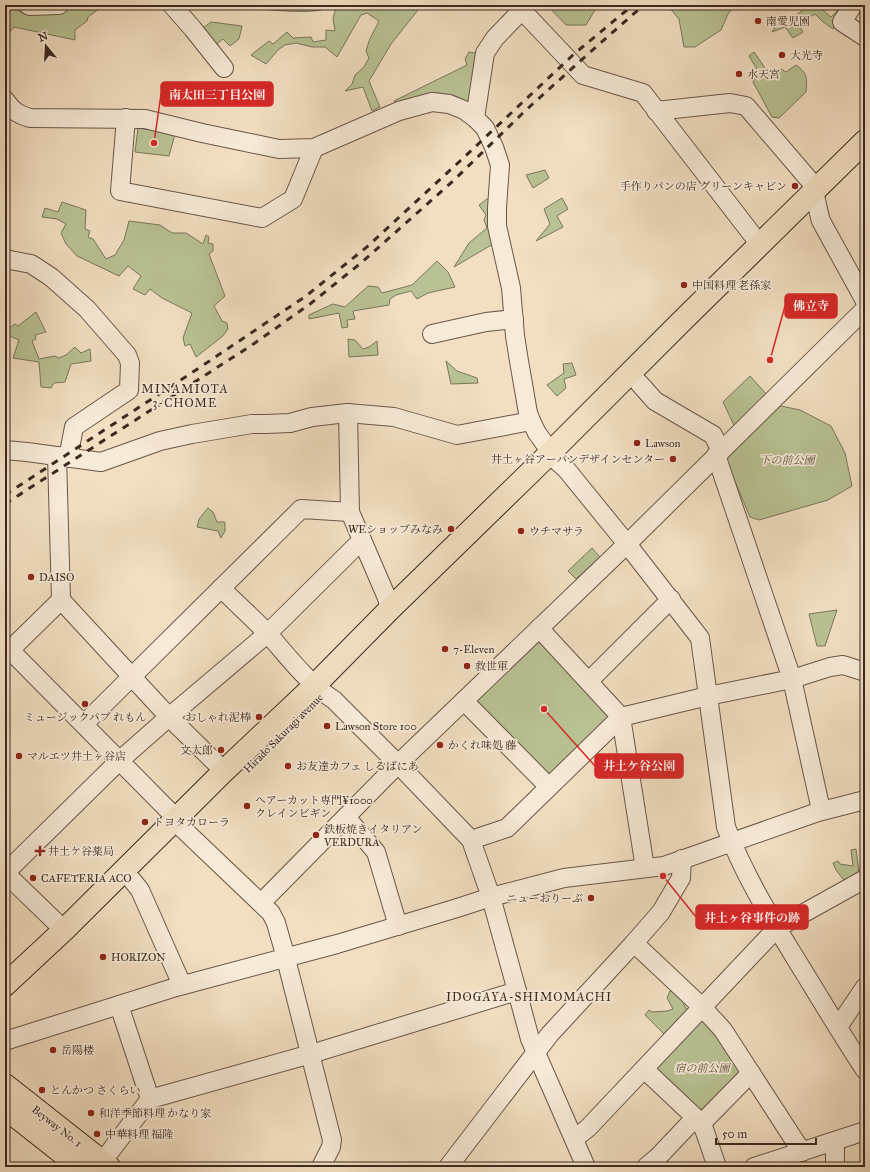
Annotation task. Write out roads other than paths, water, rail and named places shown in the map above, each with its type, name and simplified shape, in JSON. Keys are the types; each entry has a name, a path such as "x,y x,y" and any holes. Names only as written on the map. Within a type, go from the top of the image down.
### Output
{"main road":[{"path":"555,457 639,383 815,200 865,141"},
{"path":"555,457 759,245 865,160"},
{"name":"Hirado Sakuragi avenue","path":"5,1002 132,880 224,772 319,689 390,609 555,457"},
{"name":"Hirado Sakuragi avenue","path":"5,985 180,824 319,689 549,472 555,457"},
{"name":"Beyway No. 1","path":"5,1085 105,1164"},
{"name":"Beyway No. 1","path":"5,1108 80,1167"}],"street":[{"path":"28,5 59,5"},
{"path":"172,5 193,28 224,68"},
{"path":"853,5 842,22 865,37"},
{"path":"475,118 485,53 519,8 582,75 643,93 759,245"},
{"path":"5,100 11,109 18,114 30,118 145,119 202,134 279,149 314,148 399,111 432,102 449,104 464,110 485,128 494,147 500,165 497,226 511,288 519,361 528,413 531,422 537,433 555,457 627,544 700,638 726,827 745,872 777,928 865,1070"},
{"path":"656,111 730,103 746,106 811,182 821,221 865,301"},
{"path":"126,118 120,190 262,218 292,199 314,148"},
{"path":"5,258 31,264 51,277 87,309 128,355 130,363 129,390 74,427 62,457 61,600 169,717 224,772"},
{"path":"261,903 398,764 627,544 865,309"},
{"path":"432,334 486,322 514,319"},
{"path":"639,383 655,401 713,434 792,679 821,810"},
{"path":"5,450 101,462 160,441 192,434 252,424 290,423 312,417 348,413 394,417 457,435 531,422"},
{"path":"348,413 350,512 387,598 390,609"},
{"path":"84,724 302,509 350,512"},
{"path":"64,930 5,873 119,761 267,634 362,540"},
{"path":"221,588 319,689 334,700 398,764 471,840 491,897 530,1039 586,1167"},
{"path":"589,681 671,599"},
{"path":"61,600 8,648 84,724 180,824 271,913 276,923 332,1140 331,1147 321,1167"},
{"path":"539,628 621,717 645,868"},
{"path":"471,840 507,828 621,717 708,696 792,679 830,666 843,665 865,672"},
{"path":"464,701 549,787"},
{"path":"5,1041 182,986 398,926 491,897 564,878 664,866 821,810 865,800"},
{"path":"346,817 376,852 398,926"},
{"path":"448,1167 550,1034 661,912 681,878 682,859"},
{"path":"574,1139 588,1128 777,928 865,879"},
{"path":"132,880 140,890 182,986"},
{"path":"634,943 702,1007 723,1030 802,1152"},
{"path":"838,1027 865,987"},
{"path":"105,1164 150,1099 311,1054 517,991"},
{"path":"119,1005 150,1099"},
{"path":"644,1069 698,1121 704,1129 717,1167"},
{"path":"646,1167 751,1073"},
{"path":"754,1167 865,1131"},
{"path":"835,1141 835,1167"}],"railway":[{"path":"5,495 306,296 368,246 574,54 633,5"},
{"path":"5,504 252,345 310,304 361,263 453,181 526,110 638,10"}],"place":[{"name":"南愛児園","path":"758,21"},
{"name":"大光寺","path":"782,55"},
{"name":"水天宮","path":"739,74"},
{"name":"南太田三丁目公園","path":"154,143"},
{"name":"手作りパンの店 グリーンキャビン","path":"795,186"},
{"name":"中国料理 老孫家","path":"684,285"},
{"name":"佛立寺","path":"770,360"},
{"name":"Lawson","path":"637,443"},
{"name":"井土ヶ谷アーバンデザインセンター","path":"673,459"},
{"name":"WEショップみなみ","path":"451,529"},
{"name":"ウチマサラ","path":"521,531"},
{"name":"DAISO","path":"31,577"},
{"name":"7-Eleven","path":"445,649"},
{"name":"救世軍","path":"467,666"},
{"name":"ミュージックパブ れもん","path":"85,704"},
{"name":"井土ケ谷公園","path":"544,709"},
{"name":"おしゃれ泥棒","path":"259,717"},
{"name":"Lawson Store 100","path":"327,726"},
{"name":"かくれ味処 藤","path":"440,745"},
{"name":"文太郎","path":"221,750"},
{"name":"マルエツ井土ヶ谷店","path":"19,756"},
{"name":"お友達カフェ しるばにあ","path":"288,766"},
{"name":"ヘアーカット専門¥1000 クレインビギン","path":"247,806"},
{"name":"トヨタカローラ","path":"145,822"},
{"name":"鉄板焼きイタリアン VERDURA","path":"316,835"},
{"name":"井土ケ谷薬局","path":"40,851"},
{"name":"井土ヶ谷事件の跡","path":"663,876"},
{"name":"CAFETERIA ACO","path":"33,878"},
{"name":"ニューおりーぶ","path":"591,898"},
{"name":"HORIZON","path":"103,957"},
{"name":"岳陽楼","path":"53,1050"},
{"name":"とんかつ さくらい","path":"42,1090"},
{"name":"和洋季節料理 かなり家","path":"91,1113"},
{"name":"中華料理 福隆","path":"97,1134"}],"district":[{"name":"MINAMIOTA 3-CHOME","path":"185,396"},
{"name":"IDOGAYA-SHIMOMACHI","path":"529,997"}],"park label":[{"name":"下の前公園","path":"787,460"},
{"name":"宿の前公園","path":"702,1068"}]}
